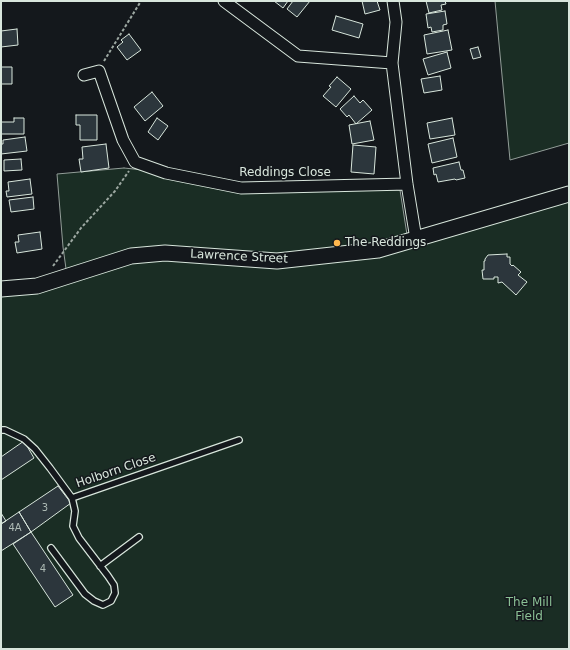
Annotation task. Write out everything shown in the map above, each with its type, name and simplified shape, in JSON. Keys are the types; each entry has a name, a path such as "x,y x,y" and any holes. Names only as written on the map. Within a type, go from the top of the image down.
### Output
{"street":[{"path":"224,1 298,56 392,63"},
{"path":"393,1 396,22 392,63 407,184 416,239"},
{"path":"84,75 98,70 123,140 135,162"},
{"name":"Reddings Close","path":"135,162 166,173 241,188 407,184"},
{"name":"Lawrence Street","path":"1,289 37,286 131,256 165,253 277,261 378,250 569,194"}],"lane":[{"name":"Holborn Close","path":"1,430 5,430 24,439 50,468 72,498 239,440"},
{"path":"52,548 85,594 94,601 103,605 111,601 115,593 114,586 79,538 73,526 75,511 72,498"},
{"path":"100,566 139,537"}],"path":[{"path":"98,70 141,1"},
{"path":"52,268 81,228 115,192 135,162"}],"green space":[{"path":"495,1 569,1 569,143 510,160"},
{"name":"The Mill Field","path":"124,168 162,172 243,188 400,190 408,241 569,194 569,649 1,649 1,289 67,276 57,174"}],"building":[{"path":"274,1 288,1 283,8"},
{"path":"293,1 310,1 297,17 287,9"},
{"path":"362,1 377,1 380,10 365,14"},
{"path":"426,1 445,1 446,4 441,5 442,10 429,13"},
{"path":"445,11 447,24 443,25 443,30 432,32 431,27 428,28 426,14"},
{"path":"336,16 363,24 359,38 332,30"},
{"path":"17,29 18,45 1,47 1,31"},
{"path":"448,30 452,50 427,54 424,35"},
{"path":"129,34 141,50 127,60 117,47 123,42 121,40"},
{"path":"478,47 481,57 473,59 470,49"},
{"path":"447,52 451,68 428,75 423,59"},
{"path":"1,67 12,67 12,84 1,84"},
{"path":"440,76 442,90 424,93 421,79"},
{"path":"337,77 351,89 336,107 323,96"},
{"path":"152,92 163,106 145,121 134,107"},
{"path":"354,96 360,103 363,100 372,110 356,124 349,115 347,117 340,109"},
{"path":"76,115 97,115 97,140 80,140 80,125 76,125"},
{"path":"14,118 24,118 24,134 1,134 1,122 14,122"},
{"path":"157,118 168,126 158,140 148,132"},
{"path":"452,118 455,135 430,139 427,123"},
{"path":"370,121 374,140 352,144 349,125"},
{"path":"25,137 27,151 1,154 1,144 3,144 3,140"},
{"path":"453,138 457,157 432,163 428,144"},
{"path":"106,144 109,168 81,172 79,159 83,159 82,147"},
{"path":"353,145 376,147 374,174 351,172"},
{"path":"21,159 22,170 4,171 4,160"},
{"path":"459,162 465,178 438,182 436,174 434,175 433,168"},
{"path":"30,179 32,194 7,197 6,191 9,191 8,182"},
{"path":"33,197 34,209 11,212 9,200"},
{"path":"40,232 42,249 17,253 15,242 19,242 18,235"},
{"path":"507,254 507,257 510,257 510,264 521,272 518,275 527,282 516,295 502,282 498,283 498,277 494,277 494,279 483,279 482,270 484,270 484,261 488,255"},
{"path":"24,441 34,458 1,480 1,457"},
{"path":"58,486 71,503 31,532 19,512"},
{"path":"19,512 31,532 1,551 1,524"},
{"path":"1,513 6,521 1,524"},
{"path":"31,532 73,595 55,607 13,544"}],"place":[{"name":"The Reddings","path":"337,243"}]}
